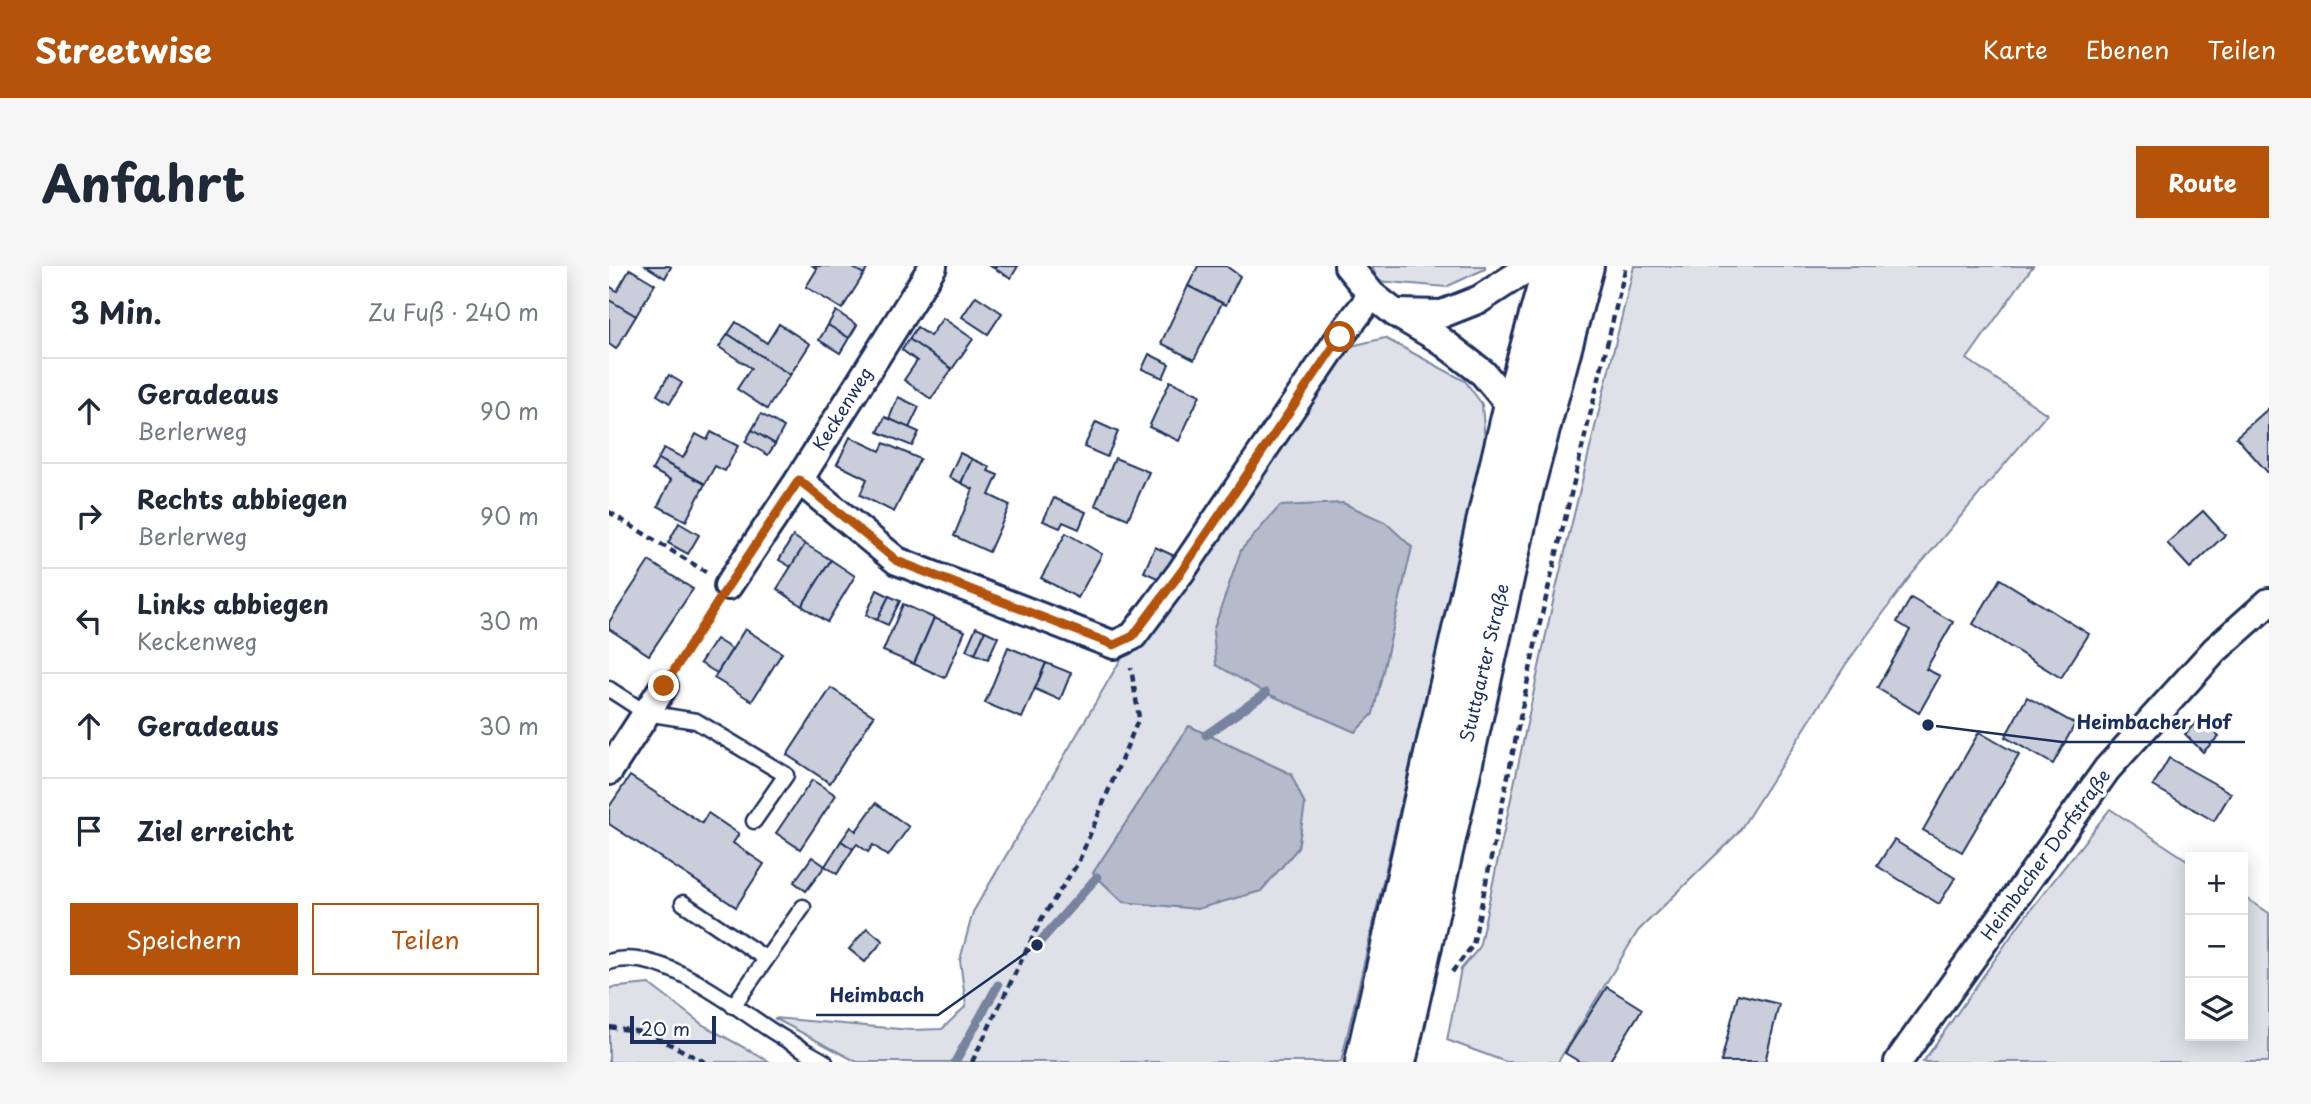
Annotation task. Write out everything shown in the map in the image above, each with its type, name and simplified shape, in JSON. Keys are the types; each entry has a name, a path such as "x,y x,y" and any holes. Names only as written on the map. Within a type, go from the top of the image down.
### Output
{"main road":[{"name":"Stuttgarter Straße","path":"1365,1062 1513,409 1553,266"},
{"name":"Stuttgarter Straße","path":"1396,1062 1525,484 1584,266"}],"street":[{"name":"Keckenweg","path":"728,586 799,480 933,266"},
{"path":"1348,266 1372,295 1395,313 1439,339 1483,373 1513,409"},
{"path":"1395,313 1442,314 1481,299 1531,266"},
{"path":"799,480 897,561 1114,645 1133,636 1181,572 1340,337 1372,295"},
{"name":"Heimbacher Dorfstraße","path":"1898,1062 2107,769 2215,650 2269,602"},
{"path":"609,771 664,686"}],"lane":[{"path":"609,689 646,713 696,721 786,775 754,821"},
{"path":"683,903 765,958"},
{"path":"733,1006 803,907"},
{"path":"609,962 634,959 687,977 825,1062"}],"path":[{"path":"1449,976 1473,945 1538,631 1626,266"},
{"path":"609,512 728,586 664,686"},
{"path":"972,1062 1042,918 1078,863 1139,718 1126,639"},
{"path":"609,1027 648,1032 705,1062"}],"shaded area":[{"path":"1372,266 1485,266 1485,269 1446,287 1378,281"},
{"path":"1634,266 2033,266 1967,359 2047,414 1912,574 1846,664 1738,833 1638,931 1558,1062 1506,1062 1447,1040 1461,969 1479,948 1554,597"},
{"path":"1385,338 1465,381 1482,404 1485,442 1341,1062 857,1062 774,1018 911,1030 942,1029 966,1006 960,960 973,912 1121,659 1274,459 1347,347","holes":["1189,726 1291,774 1123,902 1093,873"]},
{"path":"2110,809 2185,859 2185,1041 2248,1041 2248,899 2269,913 2269,1062 1923,1062 2021,922"},
{"path":"649,984 703,1025 770,1062 609,1062 609,988"}],"water":[{"path":"1343,503 1385,522 1412,547 1373,714 1355,732 1266,693 1216,665 1213,631 1241,550 1280,506"},
{"path":"1189,726 1291,774 1305,805 1298,848 1261,891 1197,909 1123,902 1093,873"}],"building":[{"path":"646,266 669,266 671,267 665,278"},
{"path":"813,266 850,266 864,274 842,309 806,287 817,269"},
{"path":"850,266 869,266 864,274"},
{"path":"990,266 1018,266 1011,278"},
{"path":"1198,266 1226,266 1240,276 1226,305 1188,286"},
{"path":"630,269 655,284 636,316 609,300 609,286 617,291"},
{"path":"1188,286 1222,303 1194,360 1161,343"},
{"path":"976,296 1002,313 988,334 962,317"},
{"path":"609,300 636,316 616,349 609,344"},
{"path":"836,311 857,325 849,338 828,325"},
{"path":"943,318 973,339 952,369 909,339 917,327 930,336"},
{"path":"736,322 767,343 779,324 810,344 790,375 728,334"},
{"path":"828,325 849,338 840,353 819,340"},
{"path":"728,334 790,375 767,409 737,389 751,368 719,347"},
{"path":"909,339 952,369 931,399 904,380 917,361 902,350"},
{"path":"1149,354 1169,364 1163,378 1142,369"},
{"path":"669,375 682,383 670,403 657,395"},
{"path":"1170,381 1200,395 1179,441 1149,427"},
{"path":"898,397 919,407 909,428 889,419"},
{"path":"2269,408 2269,474 2236,437"},
{"path":"761,414 784,427 775,444 752,430"},
{"path":"885,417 919,432 912,446 878,432"},
{"path":"1096,422 1118,432 1107,457 1084,447"},
{"path":"752,430 775,444 768,455 745,442"},
{"path":"711,432 738,446 725,471 715,466 705,484 658,459 664,448 683,458 696,434 707,440"},
{"path":"850,437 880,451 884,443 920,459 894,512 860,495 867,479 837,464"},
{"path":"960,453 972,459 961,483 949,477"},
{"path":"1115,458 1149,472 1128,519 1095,505"},
{"path":"658,459 705,484 686,521 658,506 671,480 652,470"},
{"path":"972,459 990,467 988,471 998,475 989,495 1010,505 989,552 954,536 973,489 961,483"},
{"path":"1054,498 1086,512 1079,529 1063,522 1060,528 1043,521"},
{"path":"2203,511 2225,535 2190,568 2167,543"},
{"path":"679,523 699,535 688,554 668,543"},
{"path":"1066,533 1102,554 1078,598 1041,578"},
{"path":"793,536 805,544 791,567 779,560"},
{"path":"805,544 831,560 802,606 777,589"},
{"path":"1155,547 1179,558 1168,583 1144,572"},
{"path":"831,560 855,576 827,622 802,606"},
{"path":"649,561 693,589 649,655 609,629 609,622"},
{"path":"2000,579 2089,634 2061,678 1973,624"},
{"path":"877,590 889,596 877,620 866,615"},
{"path":"889,596 900,601 888,625 877,620"},
{"path":"1911,598 1953,622 1926,669 1940,676 1919,713 1877,688 1910,630 1897,622"},
{"path":"903,604 934,618 914,664 883,651"},
{"path":"934,618 965,631 945,678 914,664"},
{"path":"976,627 985,631 975,654 966,650"},
{"path":"745,629 782,653 752,701 714,678"},
{"path":"985,631 998,637 988,659 975,654"},
{"path":"716,639 732,649 717,673 700,663"},
{"path":"1008,647 1046,663 1022,718 985,703"},
{"path":"1046,663 1071,673 1060,700 1035,689"},
{"path":"831,688 874,716 830,783 787,755"},
{"path":"2027,697 2075,724 2053,764 2005,737"},
{"path":"2201,717 2219,736 2203,752 2185,734"},
{"path":"1979,732 2019,755 1962,852 1923,830"},
{"path":"2169,758 2231,793 2214,821 2153,786"},
{"path":"630,776 702,823 708,813 739,834 733,843 764,864 736,907 609,824 609,807"},
{"path":"812,780 836,795 800,849 776,833"},
{"path":"876,803 909,827 888,856 873,845 868,852 857,844 853,849 841,841 851,827 856,831"},
{"path":"1894,840 1955,878 1939,904 1877,866"},
{"path":"841,841 853,849 837,874 825,866"},
{"path":"812,857 825,866 806,891 794,882"},
{"path":"867,928 883,941 865,962 849,949"},
{"path":"1607,987 1642,1009 1609,1062 1580,1062 1565,1053"},
{"path":"1738,994 1779,1004 1765,1062 1721,1062"}],"waterway":[{"path":"1206,735 1266,693"},
{"path":"1037,945 1097,877"},
{"path":"955,1062 998,985"}],"place":[{"name":"Heimbacher Hof","path":"1928,725"},
{"name":"Heimbach","path":"1037,945"}],"route":[{"path":"664,686 799,480 897,561 1114,645 1133,636 1181,572 1340,337"}]}
